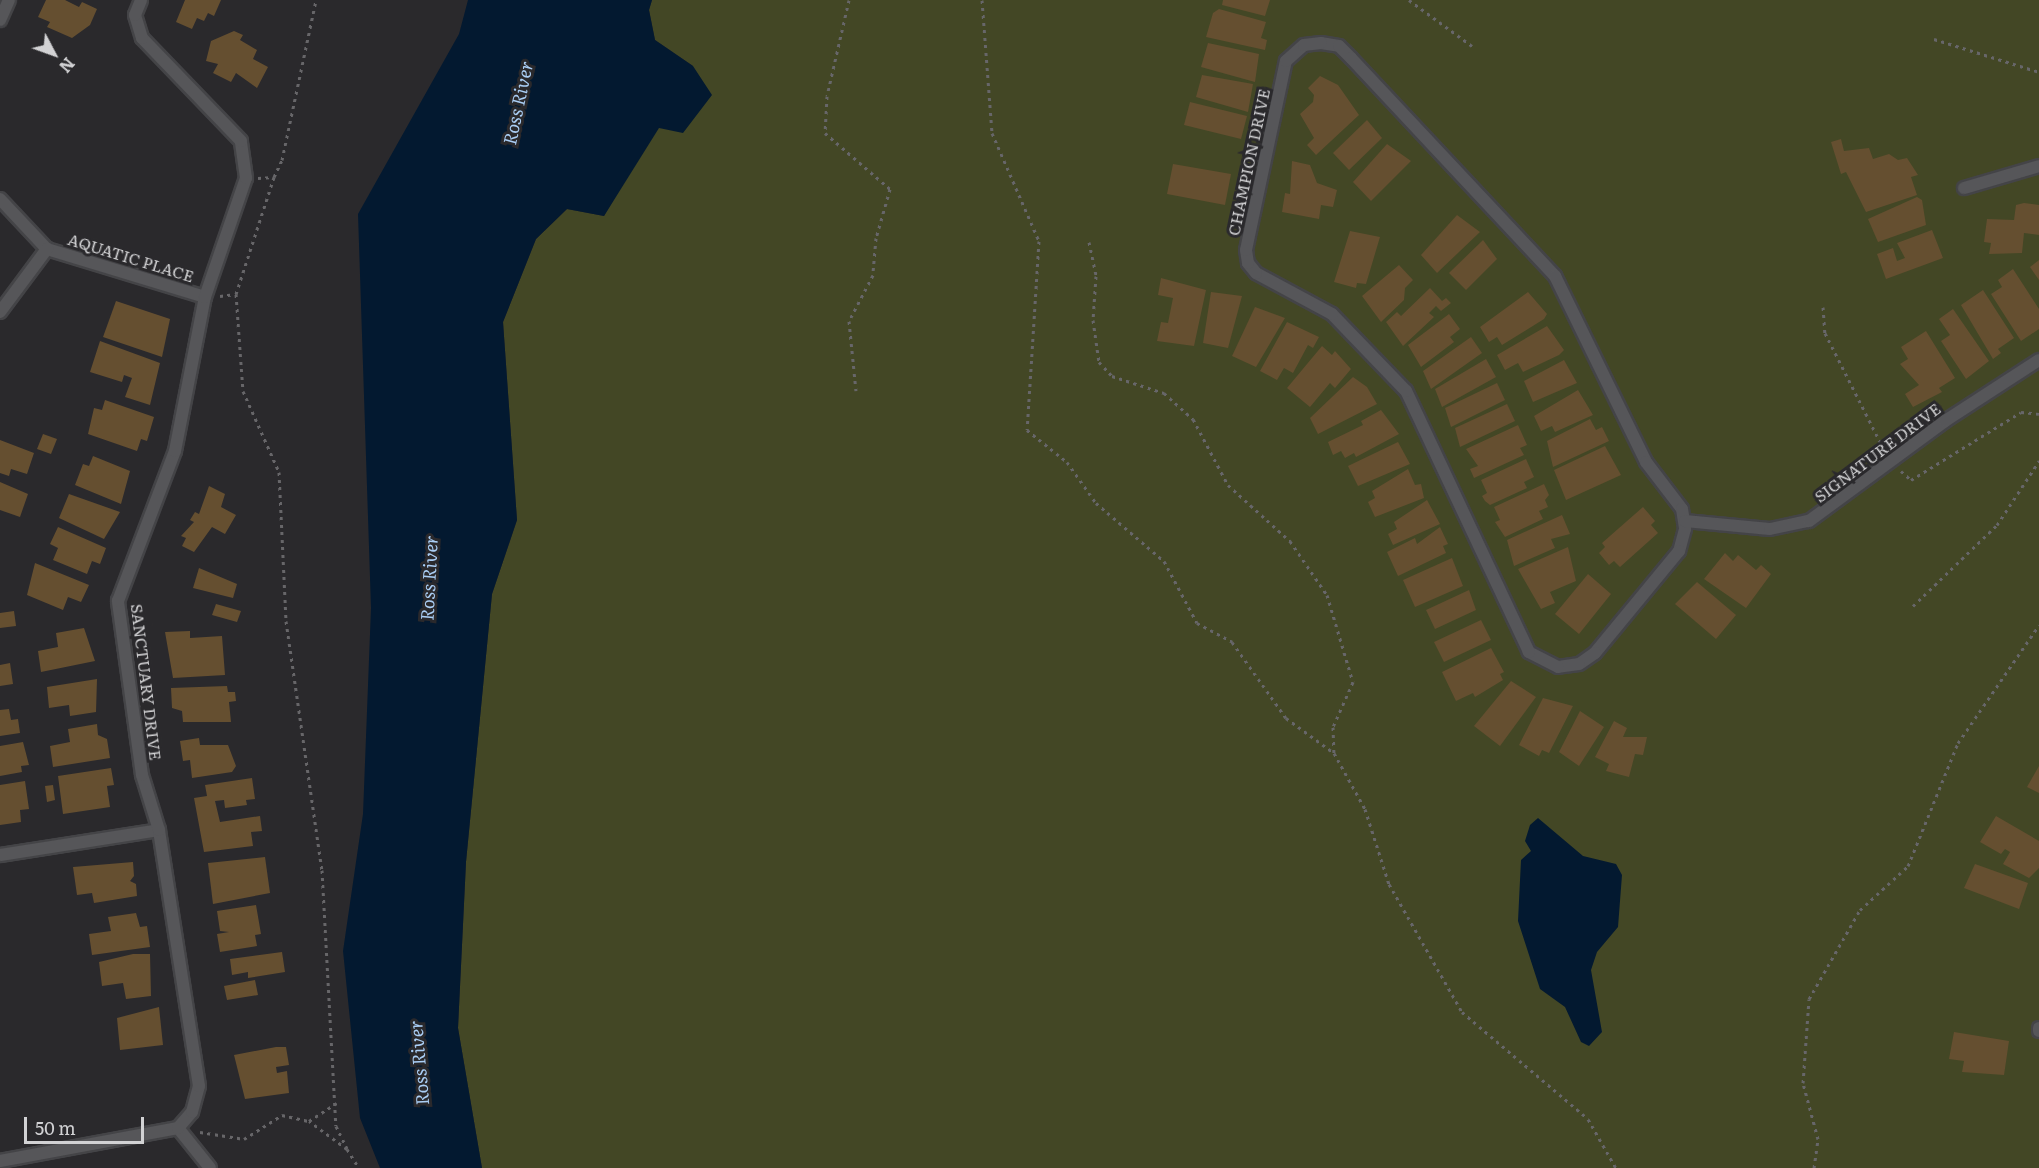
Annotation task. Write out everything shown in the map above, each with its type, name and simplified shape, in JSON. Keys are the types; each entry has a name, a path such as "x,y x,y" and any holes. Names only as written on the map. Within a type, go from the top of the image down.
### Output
{"street":[{"path":"0,20 9,0"},
{"name":"SANCTUARY DRIVE","path":"141,0 135,15 142,38 241,141 246,178 205,297 175,451 118,601 142,775 159,830 199,1086 192,1112 178,1128"},
{"name":"CHAMPION DRIVE","path":"1304,45 1339,46 1555,276 1646,462 1677,499 1685,521 1683,540 1673,560 1588,659 1558,667 1529,652 1406,391 1345,325 1306,297 1256,273 1248,263 1246,250 1286,61 1304,45"},
{"path":"1964,188 2039,166"},
{"name":"AQUATIC PLACE","path":"0,199 47,249 205,297"},
{"name":"AQUATIC PLACE","path":"0,312 47,249"},
{"name":"SIGNATURE DRIVE","path":"1685,521 1770,529 1809,521 1890,460 2039,360"},
{"path":"0,855 159,830"},
{"path":"0,1161 178,1128 210,1168"}],"path":[{"path":"316,0 299,92 236,294 243,391 279,472 286,621 322,870 337,1103 336,1126 359,1168"},
{"path":"849,0 827,96 825,133 890,189 876,238 873,275 849,321 856,391"},
{"path":"982,0 992,133 1039,241 1027,429 1067,462 1096,504 1164,561 1197,623 1232,642 1286,718 1334,753 1365,809 1389,884 1462,1012 1588,1119 1616,1168"},
{"path":"1409,0 1473,46"},
{"path":"1934,39 2039,72"},
{"path":"246,178 274,177"},
{"path":"1089,242 1096,276 1094,320 1100,362 1112,376 1164,393 1193,419 1228,485 1290,542 1327,595 1353,682 1333,727 1334,753"},
{"path":"205,297 236,294"},
{"path":"1823,307 1825,333 1869,429 1890,460 1911,480 2021,412 2039,414"},
{"path":"1913,606 1997,525 2039,461"},
{"path":"1814,1168 1818,1139 1803,1083 1809,999 1860,910 1908,866 1958,743 2039,625"},
{"path":"309,1121 337,1103"},
{"path":"178,1128 244,1139 282,1115 309,1121 347,1149"}],"green space":[{"path":"652,0 2039,0 2039,1168 482,1168 458,1028 466,862 492,594 517,520 503,322 536,239 567,209 604,216 693,66 655,40 649,10"}],"water":[{"name":"Ross River","path":"468,0 652,0 649,10 655,40 693,66 712,95 683,133 659,128 604,216 567,209 536,239 503,322 517,520 492,594 466,862 458,1028 482,1168 380,1168 360,1118 343,951 363,814 371,608 358,214 459,34"},
{"path":"1538,818 1583,856 1616,864 1622,875 1618,927 1597,952 1591,970 1602,1032 1589,1046 1581,1042 1565,1007 1540,989 1518,921 1521,860 1531,851 1525,841 1530,825"}],"building":[{"path":"46,0 65,0 79,7 82,2 97,9 90,25 72,38 47,27 50,22 38,17"},
{"path":"185,0 221,0 214,16 208,13 204,21 197,18 192,29 176,22"},
{"path":"1223,0 1270,0 1265,16 1222,5"},
{"path":"1219,9 1266,22 1261,38 1267,40 1265,50 1206,37 1213,13"},
{"path":"234,31 243,35 240,40 257,50 253,59 268,67 257,88 236,73 231,82 213,73 218,64 206,61 211,41"},
{"path":"1208,43 1259,54 1255,82 1201,67"},
{"path":"1202,75 1253,84 1248,112 1196,97"},
{"path":"1320,76 1338,85 1359,115 1316,155 1307,145 1314,138 1300,114 1313,102 1314,95 1308,88"},
{"path":"1190,102 1247,116 1241,139 1184,125"},
{"path":"1367,120 1382,138 1349,170 1333,153"},
{"path":"1841,139 1844,151 1869,148 1873,159 1889,154 1898,160 1907,158 1918,175 1911,177 1917,195 1866,212 1846,172 1841,174 1831,142"},
{"path":"1387,144 1411,161 1371,201 1353,182"},
{"path":"1292,161 1310,165 1317,183 1337,190 1333,207 1321,205 1319,219 1282,212 1285,193 1290,194"},
{"path":"1173,164 1231,174 1225,205 1167,194"},
{"path":"1917,197 1922,200 1926,225 1878,242 1868,219"},
{"path":"2024,203 2039,205 2039,235 2024,233 2022,253 1989,254 1991,243 1984,242 1987,219 2014,220 2016,205"},
{"path":"1457,215 1480,232 1437,273 1421,255"},
{"path":"1932,230 1943,258 1886,279 1877,254 1893,248 1897,261 1905,258 1897,243"},
{"path":"1350,231 1380,237 1366,284 1357,283 1356,288 1334,282"},
{"path":"1483,240 1497,259 1466,290 1449,273"},
{"path":"2039,260 2039,280 2030,267"},
{"path":"1399,265 1413,280 1405,288 1404,300 1381,322 1362,296"},
{"path":"2013,269 2039,309 2039,329 2021,341 1991,294 2002,287 1998,280"},
{"path":"1161,278 1206,290 1194,346 1157,341 1161,322 1168,323 1173,298 1158,295"},
{"path":"1430,288 1442,301 1446,298 1451,303 1441,311 1436,306 1429,313 1434,317 1403,346 1386,322 1397,312 1401,316"},
{"path":"1983,290 2014,338 1998,349 2001,353 1993,359 1961,305"},
{"path":"1211,292 1242,296 1228,348 1203,343"},
{"path":"1528,292 1547,314 1544,319 1502,345 1497,337 1489,342 1480,327"},
{"path":"116,301 170,319 162,357 103,337"},
{"path":"1255,307 1285,318 1256,367 1232,356"},
{"path":"1953,309 1989,361 1966,379 1941,341 1950,335 1939,319"},
{"path":"1449,314 1460,329 1450,337 1454,342 1421,367 1408,345"},
{"path":"1287,322 1319,337 1313,348 1308,345 1293,373 1284,368 1277,380 1260,371"},
{"path":"1547,326 1564,350 1559,355 1523,372 1518,363 1505,370 1497,355"},
{"path":"1926,331 1955,378 1939,388 1942,392 1913,407 1905,394 1919,385 1900,364 1908,359 1901,347"},
{"path":"1471,337 1482,353 1431,389 1423,371"},
{"path":"100,341 160,363 150,405 125,397 132,378 124,375 122,382 90,372"},
{"path":"1322,346 1332,355 1335,351 1351,369 1335,388 1330,383 1310,407 1287,388"},
{"path":"1486,359 1496,377 1442,407 1435,389"},
{"path":"1564,360 1577,383 1533,402 1524,381"},
{"path":"1353,377 1367,387 1377,404 1318,434 1310,418"},
{"path":"1497,383 1505,400 1451,427 1445,408"},
{"path":"1578,390 1593,415 1555,432 1552,426 1541,431 1534,416"},
{"path":"105,400 154,417 147,441 141,439 137,451 88,434 94,408 102,410"},
{"path":"1507,404 1515,421 1460,447 1455,428"},
{"path":"1381,410 1399,434 1356,457 1354,453 1345,458 1341,451 1333,455 1328,442 1363,425 1361,421"},
{"path":"1590,419 1596,430 1602,427 1609,441 1553,467 1547,441"},
{"path":"1518,425 1527,445 1520,448 1524,455 1474,478 1470,469 1478,466 1466,449"},
{"path":"43,434 57,439 51,454 37,449"},
{"path":"0,440 34,453 27,474 11,469 9,476 0,473"},
{"path":"1398,442 1410,464 1358,486 1348,466"},
{"path":"1605,446 1621,475 1566,500 1554,470"},
{"path":"93,456 130,471 121,504 75,485 83,464 89,466"},
{"path":"1526,459 1534,477 1524,482 1527,488 1490,505 1485,501 1482,496 1487,493 1481,480"},
{"path":"1408,469 1415,485 1421,484 1424,498 1375,517 1368,502 1375,498 1372,491"},
{"path":"0,482 28,494 20,517 0,510"},
{"path":"1544,484 1549,495 1545,500 1548,507 1539,511 1543,519 1505,537 1495,522 1500,520 1494,507"},
{"path":"209,486 225,494 221,507 236,515 225,534 212,527 194,552 182,546 186,538 181,536 194,522 190,520 195,512 199,514"},
{"path":"69,494 120,512 104,539 59,518"},
{"path":"1427,500 1440,524 1393,545 1388,534 1397,529 1394,522"},
{"path":"1643,507 1655,521 1651,525 1658,533 1620,567 1614,561 1609,565 1599,553 1605,547 1602,543"},
{"path":"1562,515 1570,534 1551,539 1555,548 1514,566 1507,540"},
{"path":"58,527 106,548 100,564 92,561 87,574 53,560 58,548 50,544"},
{"path":"1440,527 1448,544 1443,546 1446,553 1398,576 1387,552 1415,538 1417,544"},
{"path":"1568,547 1576,581 1550,592 1555,603 1541,609 1518,569"},
{"path":"1725,553 1733,561 1738,555 1756,570 1761,565 1771,574 1746,608 1704,579"},
{"path":"1452,558 1463,586 1415,607 1403,580"},
{"path":"35,563 89,585 81,602 68,597 63,610 27,595"},
{"path":"199,568 237,584 233,598 193,588"},
{"path":"1588,574 1611,594 1579,634 1555,614"},
{"path":"1697,582 1736,615 1716,639 1675,604"},
{"path":"1469,590 1476,610 1435,629 1426,610"},
{"path":"216,604 241,611 237,622 212,615"},
{"path":"14,611 16,626 0,628 0,613"},
{"path":"1481,620 1491,640 1444,662 1434,642"},
{"path":"84,628 95,661 41,672 38,651 58,647 56,633"},
{"path":"190,631 190,638 222,636 225,675 173,678 165,632"},
{"path":"1491,648 1504,672 1500,674 1503,680 1475,697 1473,693 1456,701 1442,672"},
{"path":"10,663 13,684 0,686 0,665"},
{"path":"97,679 96,712 70,716 69,705 49,708 47,687"},
{"path":"1511,681 1536,697 1500,746 1474,726"},
{"path":"227,686 228,692 235,692 236,701 229,702 231,722 183,722 182,711 172,708 171,688"},
{"path":"1543,698 1573,706 1549,753 1542,750 1539,756 1519,745"},
{"path":"9,709 11,720 18,719 20,733 0,736 0,710"},
{"path":"1580,711 1604,727 1579,766 1559,752"},
{"path":"1614,721 1627,728 1623,737 1647,737 1643,755 1635,754 1629,777 1606,771 1609,764 1595,757"},
{"path":"97,724 98,735 107,739 110,758 53,767 50,746 70,742 68,729"},
{"path":"199,738 200,745 228,745 236,766 232,772 192,778 190,760 183,761 180,741"},
{"path":"23,742 29,765 21,766 22,772 0,776 0,746"},
{"path":"2039,766 2039,793 2027,787"},
{"path":"111,768 114,785 107,786 110,807 63,814 58,776"},
{"path":"252,778 255,799 246,800 247,805 225,808 224,800 215,801 220,822 260,816 262,831 251,832 253,846 204,852 194,798 207,796 205,785"},
{"path":"25,781 29,809 20,810 21,822 0,825 0,785"},
{"path":"53,785 55,800 47,802 45,786"},
{"path":"1996,816 2039,841 2039,868 2029,878 2003,864 2010,852 2005,849 2001,854 1980,842"},
{"path":"265,857 270,893 213,904 208,863"},
{"path":"133,862 134,876 130,881 136,884 137,896 94,903 92,893 77,895 73,867"},
{"path":"1975,864 2028,883 2019,909 1964,888"},
{"path":"256,905 261,934 255,935 257,946 220,952 217,934 229,932 220,931 217,911"},
{"path":"136,913 140,927 147,926 150,947 92,955 89,934 111,931 108,917"},
{"path":"282,952 285,972 248,978 248,972 232,975 230,959"},
{"path":"133,954 150,954 151,996 126,999 123,983 102,986 99,962"},
{"path":"255,980 258,995 227,1000 224,986"},
{"path":"159,1007 163,1045 120,1050 117,1018"},
{"path":"1954,1032 2009,1041 2004,1075 1962,1072 1964,1061 1949,1059"},
{"path":"286,1047 289,1065 276,1067 277,1073 287,1071 289,1093 245,1099 234,1055"}]}
